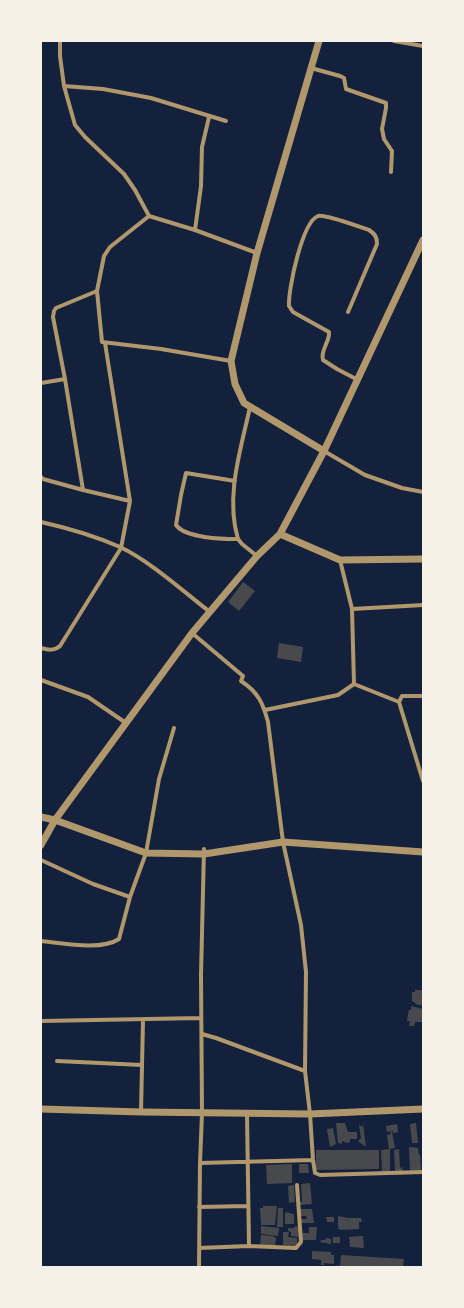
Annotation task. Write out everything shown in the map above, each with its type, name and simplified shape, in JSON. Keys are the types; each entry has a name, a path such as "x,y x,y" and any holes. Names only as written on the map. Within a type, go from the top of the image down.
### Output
{"street":[{"path":"60,41 60,56 64,86 75,125 85,138 124,174 135,190 149,216 195,230 257,253"},
{"path":"320,41 257,253 231,361 237,391 244,403 250,407 365,475 402,488 423,492"},
{"path":"394,41 423,46"},
{"path":"312,68 340,76 344,78 346,89 386,103 382,129 384,139 392,151 391,172"},
{"path":"64,86 103,89 151,98 226,121"},
{"path":"195,230 200,186 202,147 209,117"},
{"path":"41,648 52,650 60,646 121,548 130,502 105,343 101,340 97,291 106,252 110,247 149,216"},
{"path":"348,312 377,244 377,238 369,230 328,217 320,216 312,221 297,255 289,306 293,312 328,332 329,336 322,354 323,360 358,380"},
{"path":"41,845 55,820 192,633 258,556 280,534 324,451 423,240"},
{"path":"83,490 65,379 53,317 56,308 97,291"},
{"path":"105,343 161,349 231,361"},
{"path":"41,384 65,379"},
{"path":"250,407 237,465 233,502 238,539 242,544 258,556"},
{"path":"235,481 186,473 180,496 176,525 179,529 203,536 218,539 238,539"},
{"path":"41,477 43,479 130,502"},
{"path":"41,522 63,527 121,548 148,564 210,612"},
{"path":"280,534 340,560 423,559"},
{"path":"340,560 352,609 354,684"},
{"path":"352,609 423,605"},
{"path":"192,633 243,676 241,681 248,685 261,700 268,722 283,842 301,925 306,972 305,1071 315,1174 320,1176 423,1172"},
{"path":"41,680 88,697 126,723"},
{"path":"354,684 399,702"},
{"path":"265,710 338,695 354,684"},
{"path":"423,696 402,696 399,702 423,781"},
{"path":"41,941 81,946 113,943 119,939 130,897 146,853 159,779 174,728"},
{"path":"41,817 55,820 146,853 204,851 283,842 423,852"},
{"path":"200,1267 199,1207 202,1113 201,1018 204,851"},
{"path":"41,860 93,884 130,897"},
{"path":"41,1021 201,1018"},
{"path":"141,1112 143,1020"},
{"path":"202,1034 305,1071"},
{"path":"57,1061 142,1065"},
{"path":"41,1109 247,1114 310,1114 423,1109"},
{"path":"247,1114 249,1246"},
{"path":"200,1163 313,1160"},
{"path":"199,1248 249,1246 296,1248 301,1242 297,1184"},
{"path":"199,1207 248,1206"}],"building":[{"path":"243,582 255,591 239,611 228,602"},
{"path":"279,643 303,647 301,662 277,658"},
{"path":"415,990 423,990 423,1005 418,1005 412,1001 412,992 415,992"},
{"path":"411,1006 423,1009 423,1022 415,1022 414,1026 409,1026 410,1021 407,1021"},
{"path":"336,1123 345,1123 348,1132 357,1132 357,1139 350,1139 350,1142 347,1143 342,1141 342,1144 338,1143"},
{"path":"416,1123 418,1143 412,1143 410,1124"},
{"path":"363,1124 366,1147 358,1141 361,1138 359,1125 362,1127"},
{"path":"397,1124 398,1132 387,1132 386,1126"},
{"path":"333,1128 336,1144 330,1147 327,1129"},
{"path":"390,1132 392,1132 395,1148 389,1149 387,1135 391,1134"},
{"path":"409,1147 418,1148 421,1170 410,1171"},
{"path":"390,1149 390,1171 382,1172 381,1150"},
{"path":"399,1149 400,1168 402,1167 403,1172 395,1171 394,1150"},
{"path":"316,1150 379,1150 379,1169 316,1170"},
{"path":"292,1164 292,1183 267,1184 266,1165"},
{"path":"299,1164 308,1164 309,1173 299,1173"},
{"path":"310,1183 312,1204 300,1205 300,1202 302,1202 301,1184"},
{"path":"294,1185 295,1202 289,1203 288,1186"},
{"path":"263,1206 277,1206 275,1225 261,1225 260,1208 263,1208"},
{"path":"278,1208 283,1208 283,1227 277,1227"},
{"path":"300,1209 312,1209 314,1223 300,1223 300,1219 307,1219 306,1216 300,1216"},
{"path":"285,1212 294,1214 294,1224 285,1224"},
{"path":"338,1216 361,1218 362,1222 359,1222 359,1229 340,1230 338,1228"},
{"path":"326,1217 334,1217 334,1222 327,1222"},
{"path":"261,1226 279,1228 278,1236 261,1234"},
{"path":"295,1226 299,1227 298,1237 291,1236 291,1232 288,1231 288,1228 294,1228"},
{"path":"309,1227 317,1227 316,1240 301,1240 301,1233 309,1233"},
{"path":"283,1232 289,1232 288,1237 297,1238 297,1246 283,1245"},
{"path":"261,1235 273,1236 276,1238 275,1246 260,1245"},
{"path":"363,1236 364,1248 350,1247 349,1237"},
{"path":"333,1237 340,1237 340,1243 333,1243"},
{"path":"326,1238 331,1239 331,1244 320,1242"},
{"path":"312,1251 331,1252 331,1255 334,1255 334,1264 324,1263 324,1265 321,1265 321,1260 312,1259"},
{"path":"341,1255 404,1259 403,1267 337,1267 337,1265 340,1266"}]}
